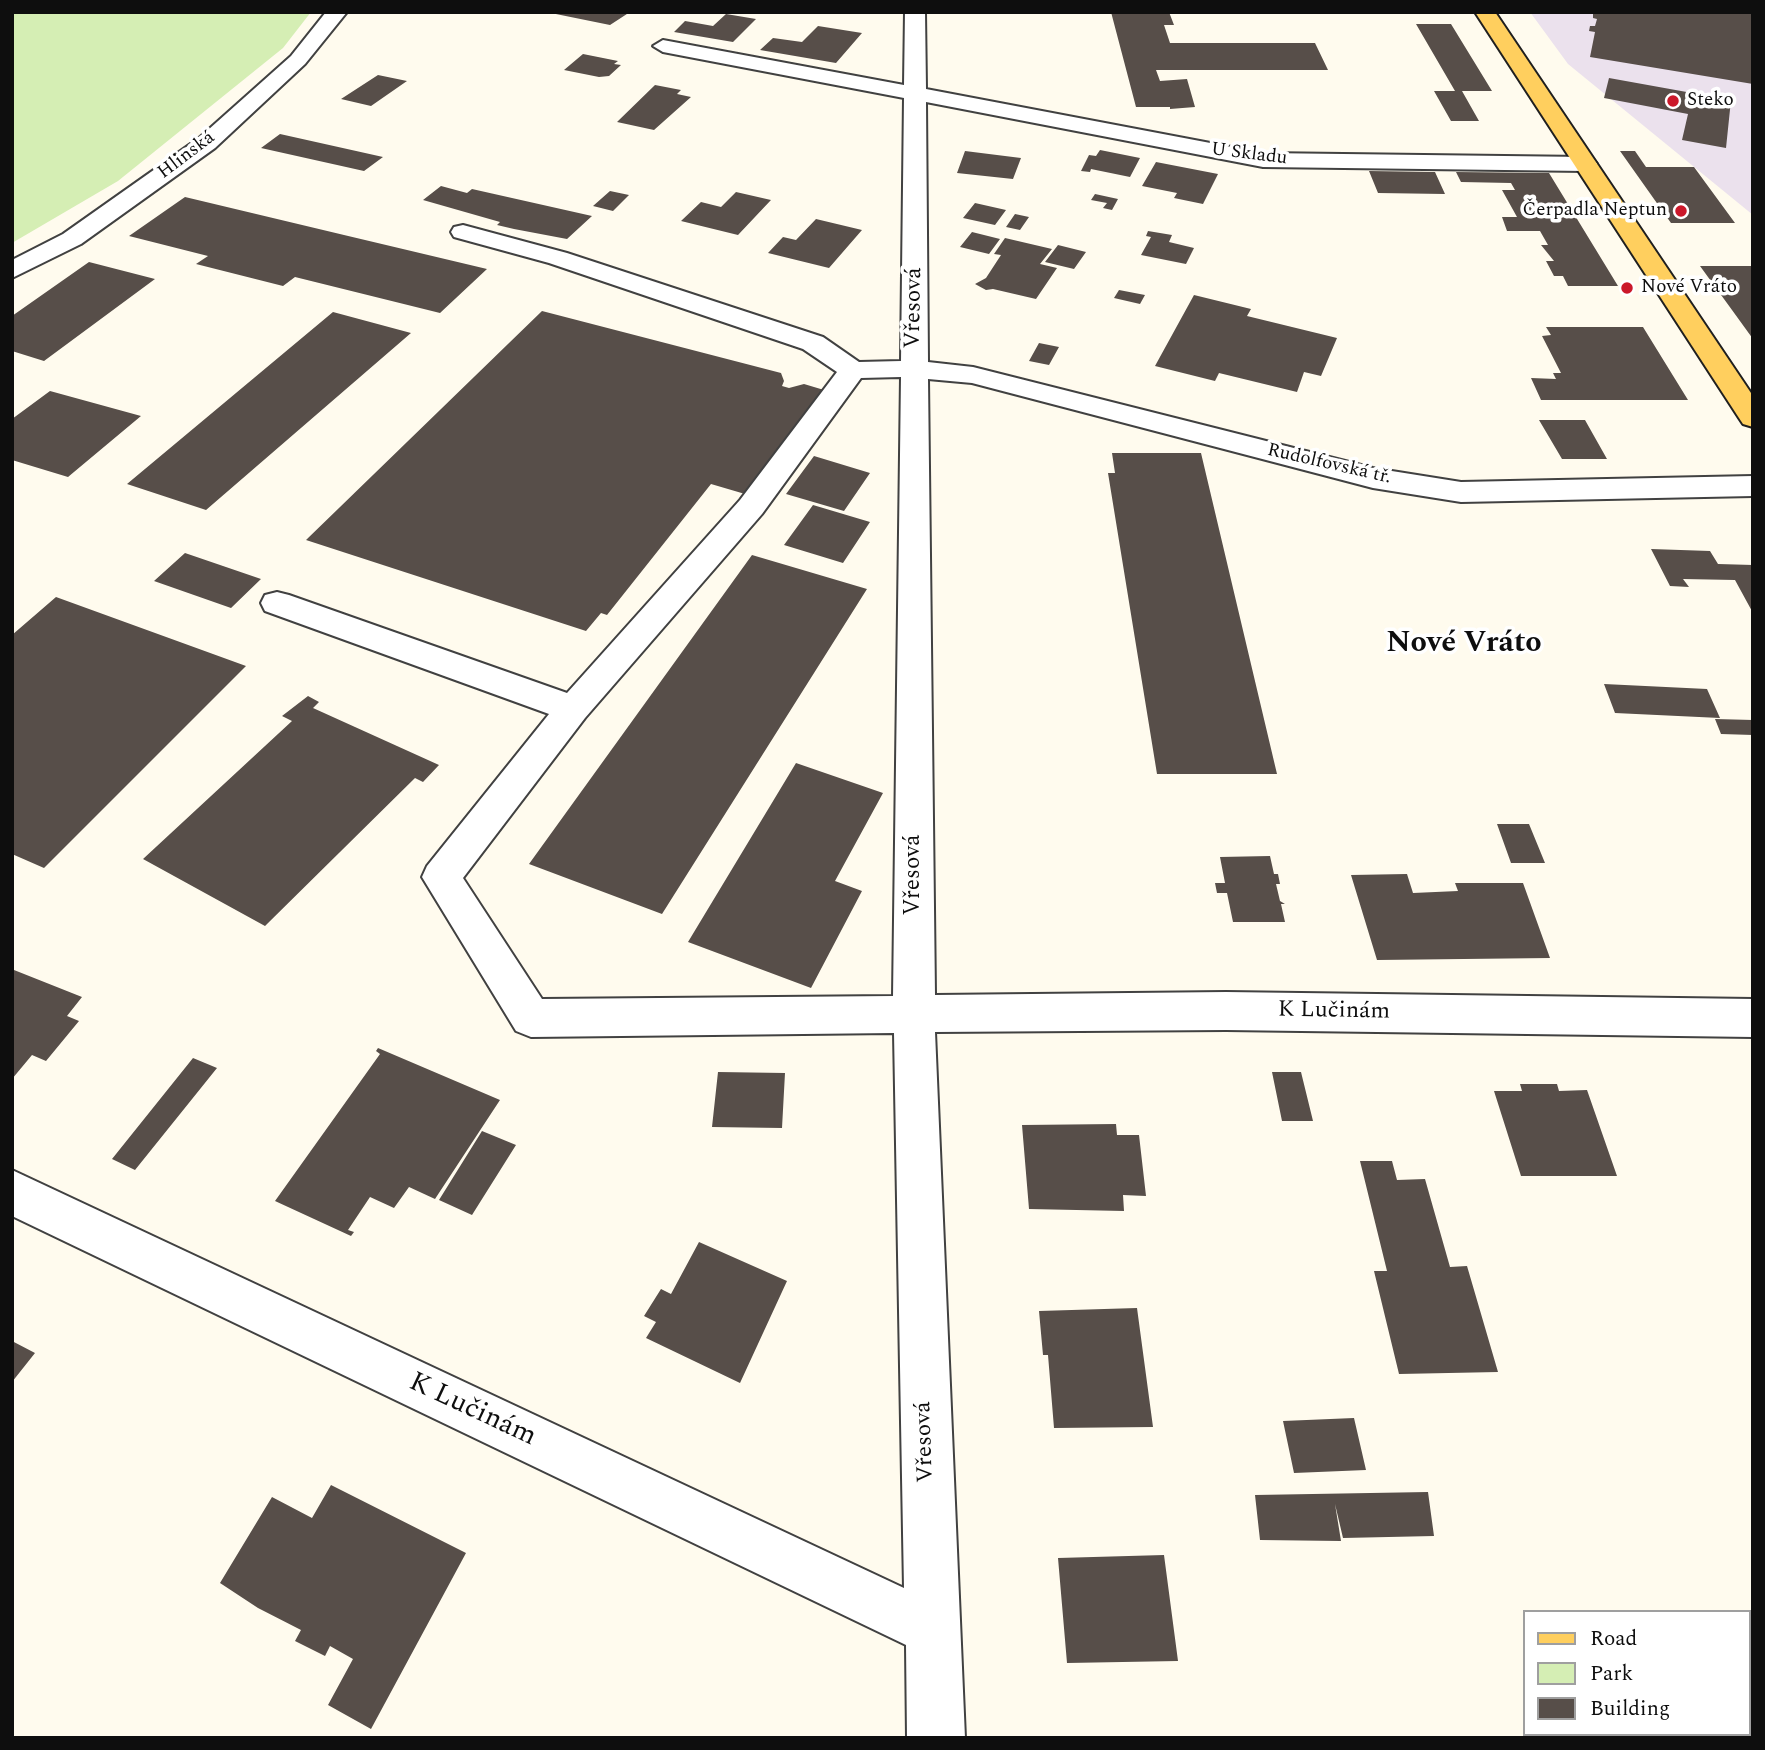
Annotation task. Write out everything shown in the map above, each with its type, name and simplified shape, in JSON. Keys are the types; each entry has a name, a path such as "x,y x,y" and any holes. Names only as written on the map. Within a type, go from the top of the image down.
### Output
{"main road":[{"path":"1485,12 1753,418"}],"street":[{"name":"Hlinská","path":"12,270 72,239 207,143 298,60 337,12"},
{"name":"Vřesová","path":"915,12 915,1016 936,1738"},
{"name":"U Skladu","path":"663,46 1263,160 1585,164"},
{"path":"276,603 573,709 751,507 853,370 813,343 558,258 463,232"},
{"name":"Rudolfovská tř.","path":"853,370 914,369 973,375 1373,478 1461,492 1753,486"},
{"name":"K Lučinám","path":"573,709 441,877 531,1018 1226,1011 1753,1018"},
{"name":"K Lučinám","path":"12,1192 931,1629"}],"shaded area":[{"path":"1530,12 1753,12 1753,215 1568,64"}],"green space":[{"path":"12,12 311,12 283,48 118,181 12,243"}],"building":[{"path":"546,12 630,12 610,25"},
{"path":"1111,12 1169,12 1174,25 1164,25 1170,43 1315,43 1328,70 1156,70 1160,81 1187,79 1195,107 1136,107"},
{"path":"1753,12 1753,84 1590,57 1595,32 1589,31 1590,26 1595,26 1597,19 1593,18 1593,13"},
{"path":"726,14 756,19 733,42 674,32 685,21 713,26"},
{"path":"1416,24 1451,24 1492,91 1462,91 1479,121 1451,121 1434,91 1455,91"},
{"path":"818,26 862,33 836,63 760,50 773,38 802,42"},
{"path":"583,54 618,61 614,64 621,65 609,76 599,77 564,70"},
{"path":"378,75 407,81 371,106 341,99"},
{"path":"1609,78 1731,100 1726,148 1682,140 1688,114 1604,98"},
{"path":"655,85 681,90 677,94 691,97 654,130 617,122"},
{"path":"280,134 383,157 364,171 261,148"},
{"path":"1100,150 1140,158 1130,177 1091,169 1090,172 1081,171 1089,155 1096,156"},
{"path":"965,151 1021,158 1013,179 957,173"},
{"path":"1620,151 1635,151 1646,167 1694,167 1735,223 1671,223"},
{"path":"1156,162 1218,174 1203,204 1174,198 1177,193 1142,186"},
{"path":"1369,171 1435,172 1445,194 1378,193"},
{"path":"1456,172 1549,173 1618,286 1568,286 1563,276 1554,276 1546,261 1554,261 1541,245 1548,245 1540,231 1507,231 1502,217 1517,217 1502,190 1515,190 1511,183 1461,182"},
{"path":"441,186 467,193 472,189 592,216 567,239 514,229 497,225 500,222 423,200"},
{"path":"610,191 629,195 613,211 593,206"},
{"path":"736,192 771,200 738,235 681,221 701,202 721,207"},
{"path":"1095,194 1118,199 1112,210 1103,208 1107,203 1091,200"},
{"path":"185,197 487,269 440,313 295,277 283,286 196,264 208,256 129,236"},
{"path":"975,203 1006,210 995,225 963,218"},
{"path":"1015,214 1029,217 1020,230 1006,227"},
{"path":"816,219 862,230 829,268 768,253 783,237 796,240"},
{"path":"1148,231 1172,235 1169,242 1194,248 1186,264 1141,255 1151,237 1146,236"},
{"path":"972,232 1000,239 989,254 960,247"},
{"path":"1005,238 1052,249 1040,264 1057,268 1036,299 993,289 986,290 975,284 986,278 1001,255 994,254"},
{"path":"1058,245 1086,252 1074,269 1045,262"},
{"path":"89,262 155,279 44,361 12,351 12,316"},
{"path":"1700,266 1753,266 1753,339 1732,310"},
{"path":"1119,290 1145,295 1140,304 1114,298"},
{"path":"1194,295 1251,309 1247,316 1337,338 1321,376 1304,372 1297,392 1219,373 1215,381 1155,366"},
{"path":"542,311 781,373 784,381 782,386 789,388 804,384 824,390 745,494 711,484 607,615 601,613 586,631 306,540"},
{"path":"333,312 411,333 206,510 127,484"},
{"path":"1546,327 1643,327 1688,400 1541,400 1531,378 1556,379 1553,373 1561,373 1542,336 1551,335"},
{"path":"1039,343 1059,347 1049,365 1029,361"},
{"path":"50,391 141,416 68,477 12,460 12,419"},
{"path":"1539,420 1585,420 1607,459 1562,459"},
{"path":"1112,453 1201,453 1277,774 1157,774 1108,473 1115,473"},
{"path":"814,456 870,473 844,511 786,494"},
{"path":"813,505 870,522 843,563 784,545"},
{"path":"1651,549 1710,551 1718,564 1753,565 1753,613 1735,580 1683,579 1689,587 1670,586"},
{"path":"185,553 261,579 231,608 154,581"},
{"path":"752,555 867,589 662,914 529,864"},
{"path":"56,597 246,666 44,868 12,854 12,635"},
{"path":"1604,684 1707,689 1720,718 1615,713"},
{"path":"308,696 319,702 313,708 439,765 423,782 415,778 265,926 143,859 292,721 282,716"},
{"path":"1715,719 1753,720 1753,735 1721,734"},
{"path":"796,763 883,793 835,881 862,891 811,988 688,942"},
{"path":"1497,824 1529,824 1545,863 1511,863"},
{"path":"1270,856 1274,874 1278,874 1280,884 1276,884 1280,901 1285,904 1281,904 1285,922 1233,922 1227,893 1217,893 1215,883 1225,883 1220,857"},
{"path":"1407,874 1413,893 1458,891 1455,883 1523,883 1550,958 1377,960 1351,875"},
{"path":"14,970 82,997 67,1016 79,1021 46,1061 32,1055 12,1079"},
{"path":"378,1048 500,1100 435,1199 409,1187 394,1208 370,1197 348,1230 354,1232 351,1236 275,1201 380,1054 376,1051"},
{"path":"193,1058 217,1068 135,1170 112,1159"},
{"path":"718,1072 785,1073 782,1128 712,1127"},
{"path":"1272,1072 1301,1072 1313,1121 1282,1121"},
{"path":"1520,1084 1557,1084 1559,1091 1587,1090 1617,1176 1521,1176 1494,1091 1522,1091"},
{"path":"1116,1124 1117,1135 1139,1135 1146,1196 1123,1195 1124,1211 1029,1209 1022,1125"},
{"path":"482,1131 516,1145 472,1215 439,1200"},
{"path":"1360,1161 1392,1161 1397,1180 1425,1179 1450,1267 1467,1266 1498,1372 1399,1374 1374,1271 1387,1271"},
{"path":"699,1242 787,1281 740,1383 646,1338 656,1322 644,1316 661,1289 671,1294"},
{"path":"1137,1308 1153,1427 1054,1428 1048,1355 1043,1355 1039,1311"},
{"path":"12,1341 35,1353 12,1382"},
{"path":"1354,1418 1366,1470 1294,1473 1283,1421"},
{"path":"331,1485 466,1553 371,1729 328,1705 353,1659 330,1646 325,1656 295,1641 301,1630 258,1608 220,1583 272,1497 312,1518"},
{"path":"1428,1492 1434,1536 1343,1538 1335,1504 1341,1541 1260,1540 1255,1495"},
{"path":"1164,1555 1178,1661 1067,1663 1058,1558"}],"place":[{"name":"Steko","path":"1673,101"},
{"name":"Čerpadla Neptun","path":"1681,211"},
{"name":"Nové Vráto","path":"1627,288"}],"district":[{"name":"Nové Vráto","path":"1464,645"}]}
